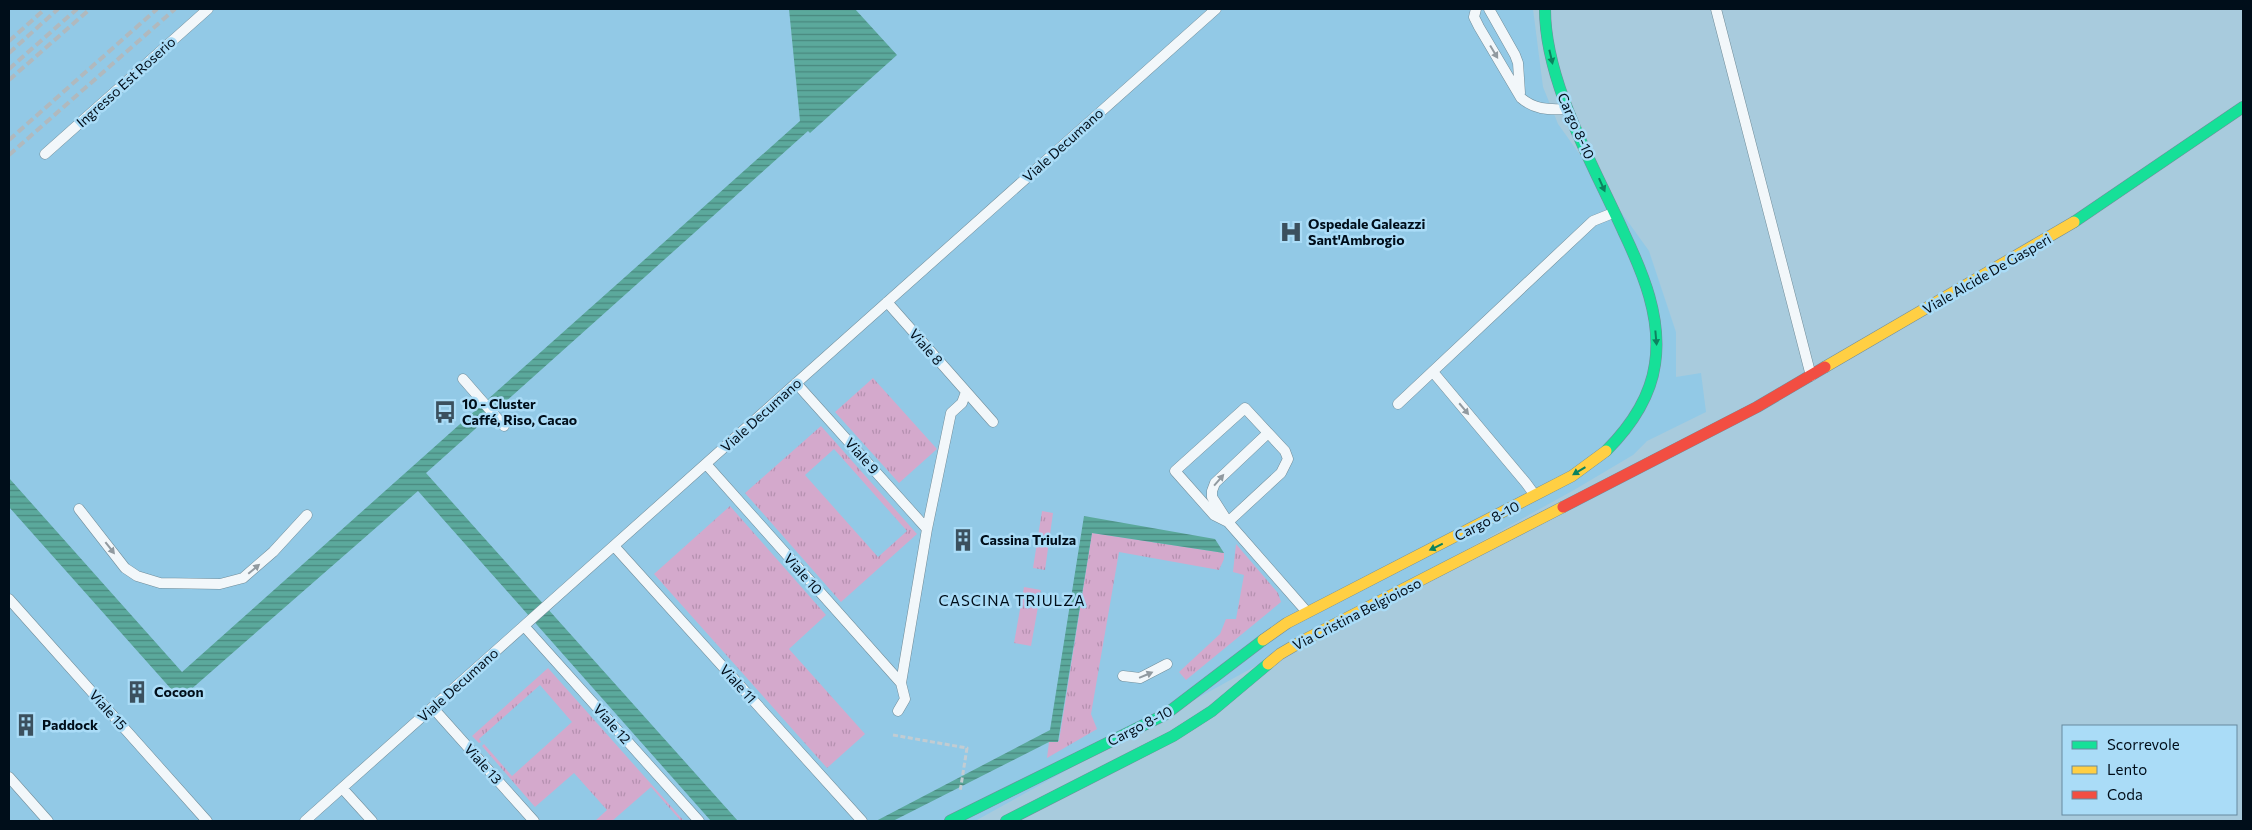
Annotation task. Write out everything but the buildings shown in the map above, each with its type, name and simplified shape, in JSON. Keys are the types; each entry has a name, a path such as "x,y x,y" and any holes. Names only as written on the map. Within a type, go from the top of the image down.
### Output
{"street":[{"name":"Cargo 8-10","path":"950,821 1166,714 1190,698 1270,634 1385,568 1464,528 1535,496 1589,466 1630,428 1649,388 1655,365 1657,341 1653,317 1647,289 1629,242 1568,109 1550,54 1545,9"},
{"name":"Viale Alcide De Gasperi","path":"1721,426 2056,234 2243,107"},
{"name":"Via Cristina Belgioioso","path":"1006,821 1174,736 1212,711 1280,654 1304,640 1721,426"}],"lane":[{"name":"Ingresso Est Roserio","path":"45,154 208,9"},
{"name":"Viale Decumano","path":"305,821 1216,9"},
{"path":"1476,9 1474,17 1479,27 1521,98 1529,105 1541,109 1568,109"},
{"path":"1489,9 1518,63 1521,98"},
{"path":"1716,9 1811,376"},
{"path":"1398,404 1593,220 1614,212"},
{"name":"Viale 8","path":"887,302 993,422"},
{"path":"1433,372 1526,482 1535,496"},
{"path":"463,379 504,426"},
{"name":"Viale 9","path":"796,384 928,529"},
{"path":"898,711 905,698 901,683 951,413 962,403 966,392"},
{"path":"1245,408 1287,453 1285,466 1228,522 1214,515 1176,470 1245,408"},
{"path":"1268,433 1215,483 1212,496 1228,522 1307,612"},
{"name":"Viale 10","path":"706,464 901,683"},
{"path":"80,509 125,568 137,576 160,583 220,584 243,578 273,552 307,515"},
{"name":"Viale 11","path":"614,546 862,821"},
{"name":"Viale 15","path":"9,599 207,821"},
{"name":"Viale 12","path":"524,626 699,821"},
{"path":"1123,676 1140,678 1167,664"},
{"name":"Viale 13","path":"433,708 534,821"},
{"path":"9,777 48,821"},
{"path":"342,788 372,821"}],"path":[{"path":"893,735 967,748 959,797"}],"shaded area":[{"path":"9,9 1533,9 1543,87 1558,124 1649,251 1676,332 1676,377 1701,373 1706,412 1647,441 1633,455 1574,490 975,821 9,821"},
{"path":"789,9 855,9 897,55 810,133 808,131 426,473 738,821 711,821 418,491 180,699 9,507 9,478 182,672 800,121"},
{"path":"1084,516 1215,539 1224,553 1092,533 1058,742 1049,742 893,821 876,821 1050,730"}],"green space":[{"path":"873,378 937,449 899,483 835,412"},
{"path":"821,426 917,534 841,602 745,493","holes":["834,449 907,531 878,557 805,475"]},
{"path":"730,506 826,615 789,649 865,734 827,768 654,574"},
{"path":"1042,511 1053,513 1045,570 1033,568"},
{"path":"1092,533 1224,553 1224,559 1219,570 1119,552 1091,714 1097,729 1047,758 1049,742 1059,741"},
{"path":"1236,544 1278,593 1281,602 1186,680 1179,672 1220,634 1226,619 1236,619 1244,575 1233,572"},
{"path":"1024,587 1041,590 1031,646 1014,643"},
{"path":"548,668 684,821 681,821 651,787 612,821 595,821 607,810 574,773 535,807 482,746 484,744 512,776 572,722 540,685 479,739 481,742 479,743 472,736"}],"railway":[{"path":"9,41 45,9"},
{"path":"9,53 58,9"},
{"path":"9,69 77,9"},
{"path":"9,80 90,9"},
{"path":"9,140 157,9"},
{"path":"9,155 175,9"}],"traffic: fast":[{"path":"1545,9 1547,37 1562,95 1573,124 1638,264 1649,296 1656,330 1655,364 1649,389 1638,412 1606,451"},
{"path":"2074,222 2243,107"},
{"path":"950,821 1166,714 1263,640"},
{"path":"1006,821 1173,736 1212,711 1268,664"}],"traffic: slow":[{"path":"1825,367 2074,222"},
{"path":"1263,640 1287,623 1572,476 1606,451"},
{"path":"1268,664 1280,654 1304,640 1563,507"}],"traffic: jam":[{"path":"1563,507 1757,407 1825,367"}],"place":[{"name":"Ospedale Galeazzi Sant'Ambrogio","path":"1291,232"},
{"name":"10 - Cluster Caffé, Riso, Cacao","path":"445,412"},
{"name":"Cassina Triulza","path":"963,540"},
{"name":"Cocoon","path":"137,692"},
{"name":"Paddock","path":"26,725"}],"district":[{"name":"CASCINA TRIULZA","path":"1012,601"}]}
